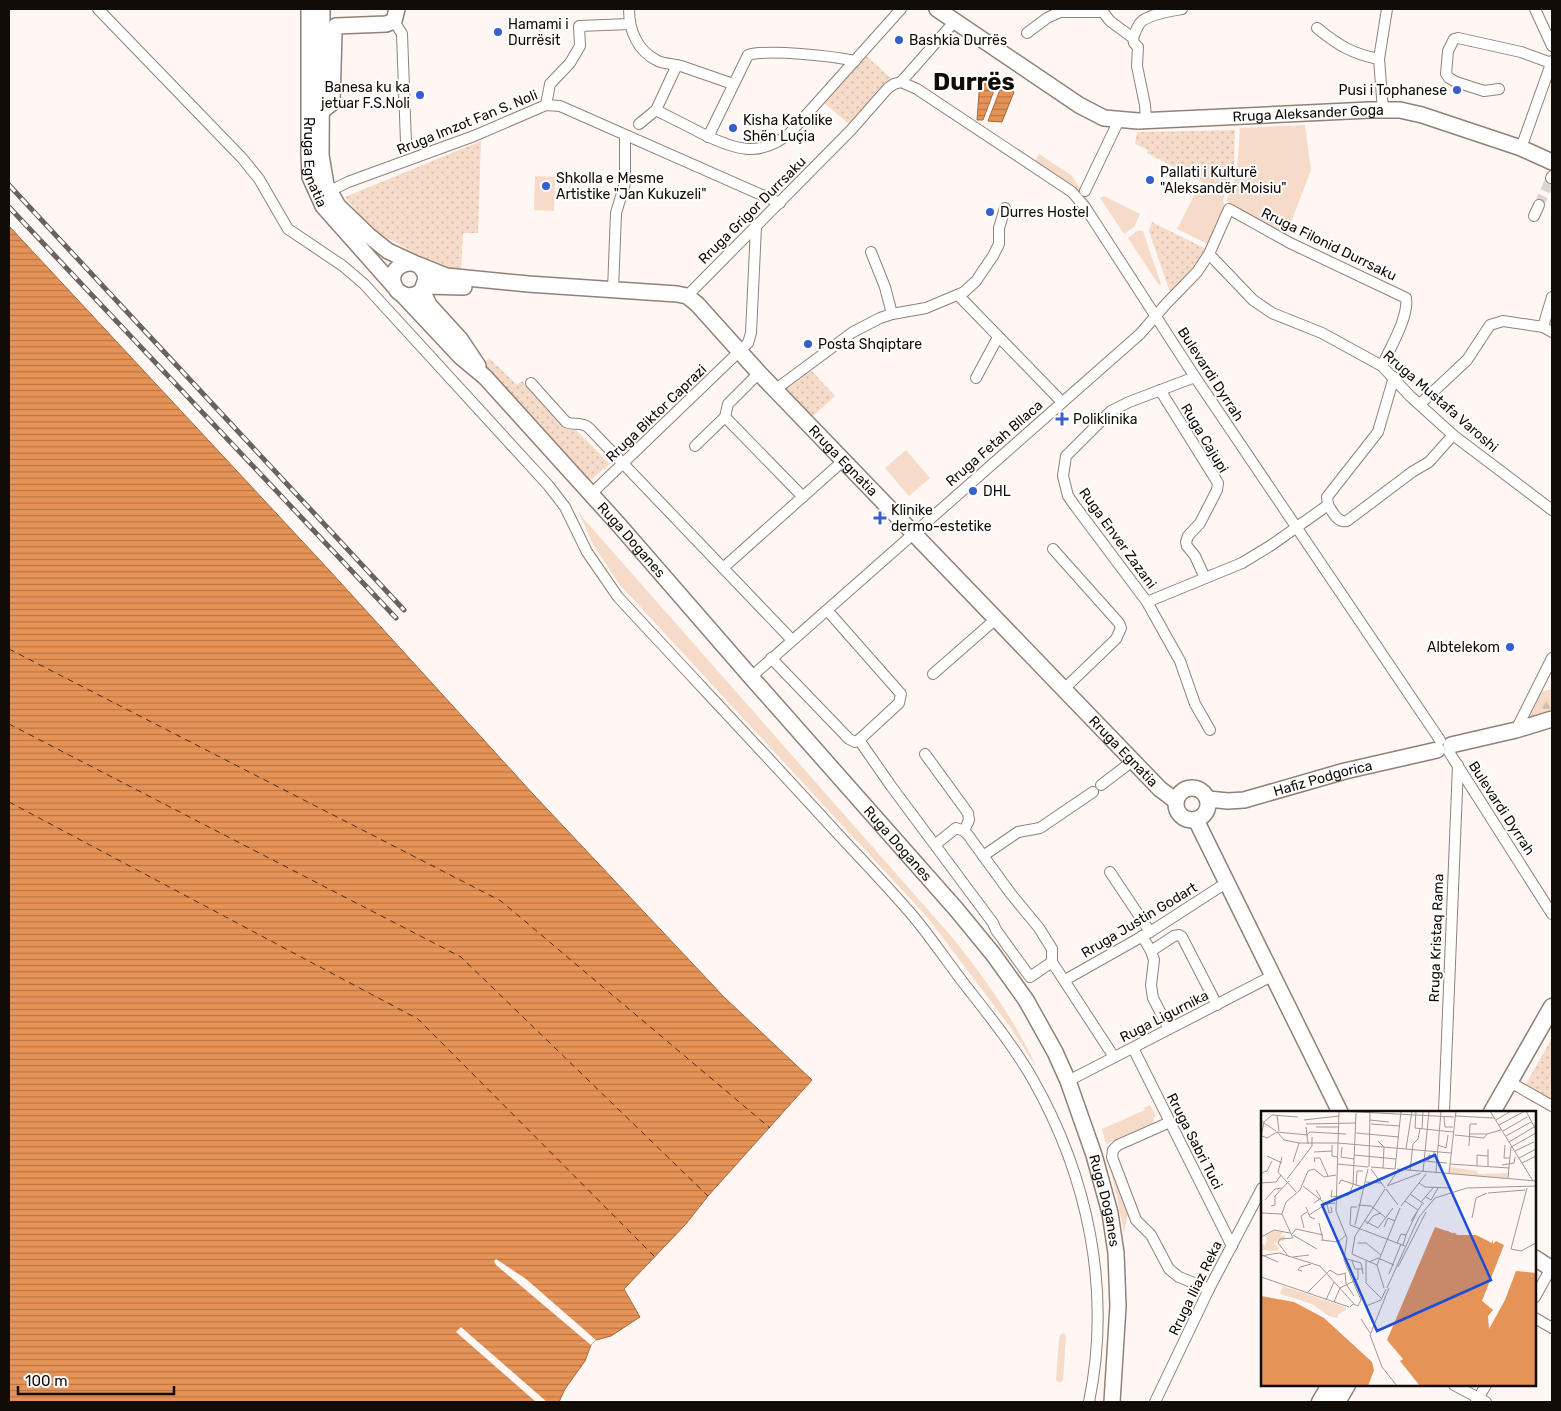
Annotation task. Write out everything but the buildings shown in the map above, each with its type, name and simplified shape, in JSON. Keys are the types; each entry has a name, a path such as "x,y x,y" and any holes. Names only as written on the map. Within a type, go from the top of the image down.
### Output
{"main road":[{"name":"Rruga Egnatia","path":"309,9 309,155 310,177 313,187 328,212 398,290 461,357 485,378"},
{"name":"Rruga Egnatia","path":"322,9 322,166 328,192 338,206 373,240 388,251 446,276 687,296 697,304 759,373 1065,688 1160,789 1176,801"},
{"name":"Rruga Aleksander Goga","path":"936,9 1062,94 1104,118 1146,120 1400,110 1422,115 1521,148 1552,162"},
{"path":"322,111 332,104 334,32 336,26 386,24 395,15"},
{"path":"423,288 414,295 405,295 398,290 393,277 397,268 405,263 416,264 426,275 423,288 429,305 460,339 485,378"},
{"name":"Rruga Egnatia","path":"423,288 472,288 528,284"},
{"name":"Ruga Doganes","path":"485,378 637,545 976,932 1026,1000 1055,1052 1068,1081 1103,1184 1114,1238 1118,1306 1112,1402"},
{"name":"Hafiz Podgorica","path":"1208,799 1244,800 1345,771 1516,730 1552,719"},
{"path":"1191,788 1201,790 1208,799 1206,812 1196,820 1180,816 1177,811 1176,801 1181,792 1191,788"},
{"path":"1196,820 1340,1111"},
{"path":"1493,1111 1552,1007"},
{"path":"1536,1259 1552,1268"},
{"path":"1320,1402 1329,1386"},
{"path":"1337,1402 1345,1386"}],"street":[{"path":"98,9 242,158 259,179 288,229 344,266 364,284 548,485 565,507 597,568 618,596 912,916 1012,1048 1031,1077 1055,1125 1086,1208 1094,1260 1098,1320 1093,1382 1089,1402"},
{"path":"629,9 633,36 645,51 658,61 677,65 733,84"},
{"path":"656,110 728,146 745,150 764,148 774,144 790,134 901,9"},
{"path":"1132,38 1139,23 1145,19 1182,9"},
{"path":"1383,110 1380,59 1387,9"},
{"path":"1535,9 1552,46"},
{"path":"1027,33 1047,18 1060,12 1103,10 1110,21 1132,38 1138,47 1137,66 1146,106 1146,120"},
{"path":"395,15 402,34 406,143"},
{"name":"Rruga Grigor Durrsaku","path":"687,296 851,130 888,88 902,82 955,22"},
{"path":"546,105 550,84 570,63 580,46 579,26 630,24"},
{"path":"1317,28 1339,45 1363,56 1380,59"},
{"path":"1499,88 1484,91 1449,78 1446,74 1448,50 1454,39 1521,52 1552,62 1521,148"},
{"path":"708,137 748,55 754,53 840,58 855,61"},
{"path":"639,124 656,110 677,65"},
{"name":"Bulevardi Dyrrah","path":"902,82 916,89 1072,192 1088,211 1195,377 1458,765 1550,906 1552,914"},
{"name":"Rruga Imzot Fan S. Noli","path":"328,192 348,182 474,136 546,105 560,106 780,203"},
{"path":"1085,190 1119,120"},
{"path":"613,290 616,214 625,183 625,136"},
{"path":"1534,216 1539,205"},
{"path":"776,389 853,332 880,318 926,308 964,292 976,280 999,244 999,228 1006,208"},
{"name":"Rruga Fetah Bllaca","path":"751,677 1140,334 1197,272 1209,254 1228,209"},
{"name":"Rruga Filonid Durrsaku","path":"1228,209 1290,243 1406,298 1407,305 1403,319 1382,366"},
{"name":"Rruga Biktor Caprazi","path":"591,494 748,343 756,227"},
{"path":"871,252 885,287 892,314"},
{"name":"Rruga Mustafa Varoshi","path":"1209,254 1253,300 1272,313 1322,333 1382,366 1453,434 1552,510"},
{"path":"958,295 1062,402"},
{"path":"1420,404 1467,360 1490,325 1503,321 1548,329 1552,296"},
{"path":"976,378 998,337"},
{"path":"695,446 725,417 728,404 759,373"},
{"path":"1160,390 1195,377"},
{"path":"1394,377 1378,432 1327,498 1328,505 1339,520 1342,522 1347,521 1412,472 1429,462 1453,434"},
{"path":"531,383 566,422 586,425 792,640"},
{"name":"Ruga Enver Zazani","path":"1160,390 1111,411 1066,456 1063,476 1068,496 1147,602 1180,661 1195,704 1210,730"},
{"name":"Ruga Cajupi","path":"1160,390 1218,483 1200,523 1188,536 1186,542 1205,578"},
{"path":"725,417 802,497"},
{"path":"723,568 844,460"},
{"path":"1147,602 1242,563 1270,546 1328,505"},
{"path":"1053,549 1121,628 1116,639 1065,688"},
{"path":"771,658 849,739 855,742 859,740 899,702 900,694 827,610"},
{"path":"933,674 997,618"},
{"path":"1516,730 1552,658"},
{"name":"Ruga Doganes","path":"859,740 891,786 993,922 996,930 1030,977 1052,962"},
{"path":"925,754 968,813 968,820 964,831"},
{"path":"983,856 1018,832 1040,828 1134,760"},
{"name":"Rruga Kristaq Rama","path":"1444,1111 1458,765"},
{"path":"936,844 956,828 964,831 1039,928 1052,949 1052,962 1114,1057"},
{"path":"1110,872 1146,934 1154,960 1153,998 1169,1029"},
{"name":"Rruga Justin Godart","path":"1065,980 1146,934 1226,883"},
{"path":"1150,951 1179,934 1217,1005"},
{"name":"Ruga Ligurnika","path":"1068,1081 1272,976"},
{"name":"Rruga Sabri Tuci","path":"1133,1048 1232,1246"},
{"path":"1510,1082 1552,1106"},
{"path":"1170,1122 1118,1145 1113,1150 1112,1156 1136,1220 1151,1235 1169,1269 1179,1277 1209,1289"},
{"name":"Rruga Iliaz Reka","path":"1155,1402 1209,1289 1261,1190"},
{"path":"1536,1295 1552,1268"},
{"path":"1536,1319 1552,1328"},
{"path":"1456,1386 1480,1401 1486,1386"}],"green space":[{"path":"864,54 892,79 851,126 822,101"},
{"path":"1305,125 1311,170 1285,238 1230,207 1227,200 1237,171 1240,128"},
{"path":"1235,130 1234,169 1226,191 1205,183 1147,153 1148,150 1135,144 1137,132"},
{"path":"481,141 478,233 463,233 461,271 439,266 371,229 345,197"},
{"path":"1039,154 1071,175 1091,204 1080,193 1035,162"},
{"path":"535,176 555,177 554,211 534,210"},
{"path":"1200,184 1225,194 1223,200 1225,207 1208,244 1177,229"},
{"path":"1104,196 1140,214 1134,227 1124,234 1100,198"},
{"path":"1152,222 1206,249 1190,272 1170,292 1149,231"},
{"path":"1137,231 1143,231 1161,284 1159,285 1128,238"},
{"path":"489,358 517,385 522,381 566,429 576,430 610,464 587,483 481,366"},
{"path":"810,369 835,396 811,418 784,390"},
{"path":"906,450 930,478 909,496 885,468"},
{"path":"577,509 951,936 976,967 998,999 1019,1033 1037,1068 1011,1028 928,918 619,584 594,546"},
{"path":"1552,689 1552,712 1529,719 1541,692"},
{"path":"1552,1038 1552,1099 1526,1084"},
{"path":"1150,1105 1156,1116 1153,1118 1154,1122 1106,1144 1102,1129 1145,1110 1144,1108"},
{"path":"1108,1160 1126,1204 1128,1214 1124,1233 1117,1198"},
{"path":"1064,1333 1066,1337 1063,1380 1060,1383 1056,1380 1059,1338"}],"shaded area":[{"path":"983,80 996,85 983,120 977,120 979,93"},
{"path":"1001,87 1014,92 1002,122 988,121"},
{"path":"9,226 329,570 533,794 724,997 812,1080 708,1196 686,1224 624,1289 640,1317 611,1336 596,1340 591,1345 585,1361 565,1389 559,1402 9,1402"}],"pier":[{"path":"496,1259 526,1279 596,1340 591,1345 496,1265 494,1261"},
{"path":"461,1327 547,1402 536,1402 456,1332"}],"ferry route":[{"path":"9,649 501,901 770,1128"},
{"path":"9,724 461,957 708,1196"},
{"path":"9,802 418,1019 655,1257"}],"tunnel":[{"path":"1539,205 1551,178"}],"railway":[{"path":"9,185 404,610"},
{"path":"9,207 396,618"}],"place":[{"name":"Hamami i Durrësit","path":"498,32"},
{"name":"Bashkia Durrës","path":"899,40"},
{"name":"Pusi i Tophanese","path":"1457,90"},
{"name":"Banesa ku ka jetuar F.S.Noli","path":"420,95"},
{"name":"Kisha Katolike Shën Luçia","path":"733,128"},
{"name":"Pallati i Kulturë \"Aleksandër Moisiu\"","path":"1150,180"},
{"name":"Shkolla e Mesme Artistike \"Jan Kukuzeli\"","path":"546,186"},
{"name":"Durres Hostel","path":"990,212"},
{"name":"Posta Shqiptare","path":"808,344"},
{"name":"Poliklinika","path":"1062,419"},
{"name":"DHL","path":"973,491"},
{"name":"Klinike dermo-estetike","path":"880,518"},
{"name":"Albtelekom","path":"1510,647"}],"district":[{"name":"Durrës","path":"974,82"}]}
